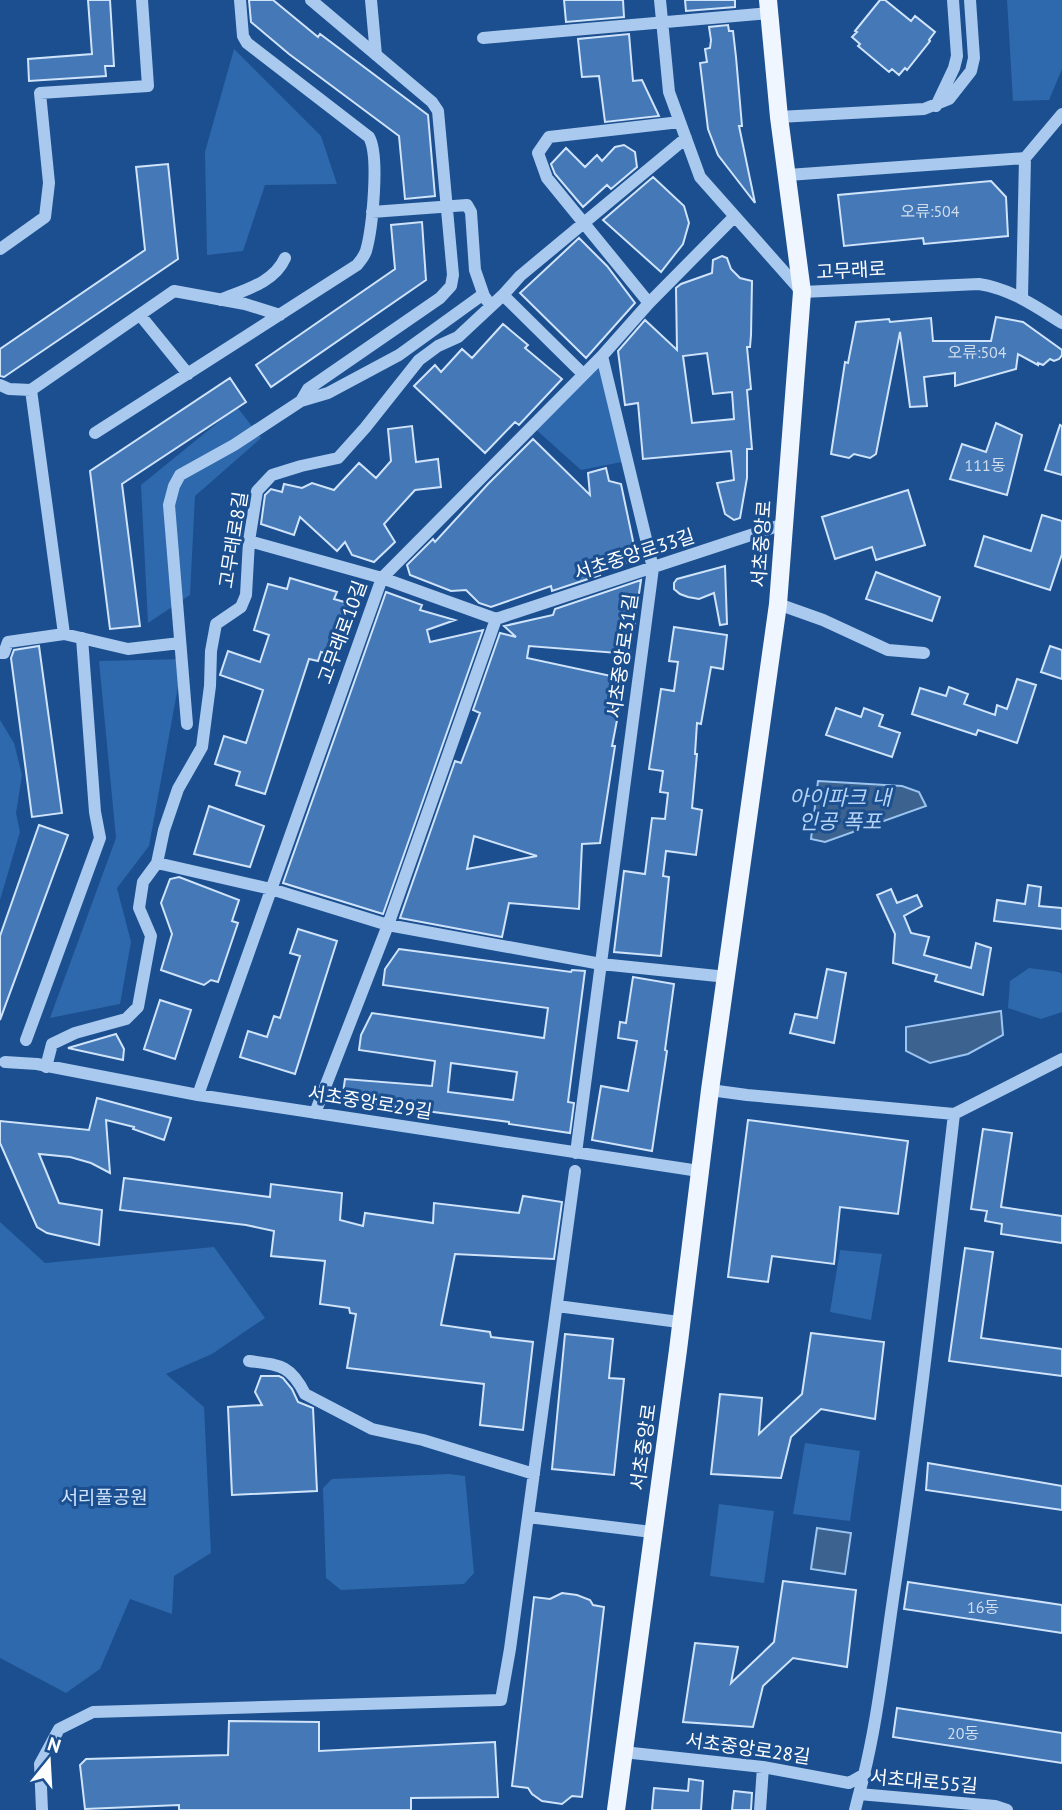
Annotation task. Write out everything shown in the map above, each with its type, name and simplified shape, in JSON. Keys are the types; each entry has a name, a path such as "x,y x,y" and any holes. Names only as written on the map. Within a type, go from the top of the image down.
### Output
{"main road":[{"name":"서초중앙로","path":"616,1810 678,1350 699,1171 778,604 802,292 779,117 768,6"}],"street":[{"path":"0,249 45,218 49,183 40,93 148,86 142,0"},
{"path":"95,433 363,259 372,212 374,147 369,137 247,43 243,36 240,0"},
{"path":"300,401 308,389 440,298 451,286 453,275 438,111 432,102 311,0"},
{"path":"371,0 376,55"},
{"name":"고무래로","path":"660,0 669,92 700,177 802,292 979,284 998,287 1022,298 1062,323"},
{"path":"936,106 957,56 953,0"},
{"path":"779,117 923,109 950,99 971,71 974,58 970,0"},
{"path":"483,38 662,22 768,6"},
{"path":"1022,298 1025,158 1062,114"},
{"path":"649,303 547,178 538,153 549,137 680,122"},
{"name":"고무래로8길","path":"41,1065 52,1044 75,1033 125,1019 138,1007 151,936 139,908 143,882 157,863 164,830 178,789 202,747 216,624 241,607 249,569 249,541 257,491 272,475 338,458 419,360 438,346 458,337 487,301 503,295 520,276 686,138"},
{"path":"788,175 1025,158"},
{"path":"372,212 460,204 470,208 475,270 487,301"},
{"name":"고무래로10길","path":"198,1095 382,578 602,356 649,303 734,217"},
{"path":"219,300 272,277 285,258"},
{"path":"0,385 9,389 31,390 174,291 245,304 280,315"},
{"path":"503,295 583,374"},
{"path":"187,724 169,505 180,475 234,445 300,401 328,393 399,355 478,298 487,301"},
{"path":"140,315 188,374"},
{"name":"서초중앙로31길","path":"576,1153 653,568 602,356"},
{"path":"31,390 64,634"},
{"name":"서초중앙로33길","path":"496,619 784,524"},
{"path":"249,541 382,578 496,619 388,925 315,1113"},
{"path":"778,604 823,620 888,650 924,653"},
{"path":"0,653 4,653 8,642 64,634 128,649 180,643"},
{"path":"26,1040 100,838 94,812 82,638"},
{"path":"157,863 271,889 388,925 601,964 727,977"},
{"path":"710,1090 747,1096 954,1114 1062,1059"},
{"name":"서초중앙로29길","path":"5,1062 41,1065 198,1095 699,1171"},
{"name":"서초대로55길","path":"954,1114 920,1410 887,1642 859,1794 995,1806 1007,1810"},
{"path":"42,1810 40,1764 59,1729 93,1713 501,1700 575,1171"},
{"path":"557,1306 680,1322"},
{"path":"249,1362 283,1366 300,1384 305,1394 372,1429 423,1440 534,1474"},
{"path":"528,1517 652,1532"},
{"name":"서초중앙로28길","path":"623,1752 763,1768 849,1783 864,1774"},
{"path":"760,1810 763,1768"},
{"path":"855,1810 859,1794"}],"green space":[{"path":"1007,0 1062,0 1062,69 1049,100 1013,101"},
{"path":"234,49 321,136 337,184 265,185 243,251 207,255 205,152"},
{"path":"602,356 627,461 581,470 532,426"},
{"path":"237,407 261,438 195,496 190,595 148,623 141,485"},
{"path":"183,659 149,846 117,888 131,942 120,1004 50,1018 116,838 99,661"},
{"path":"0,720 14,743 22,775 16,813 20,832 0,900"},
{"path":"1029,968 1062,974 1062,1012 1041,1019 1008,1008 1010,981"},
{"name":"서리풀공원","path":"0,1222 45,1263 214,1247 265,1318 212,1354 166,1374 204,1407 211,1553 174,1576 172,1614 130,1599 100,1669 66,1693 0,1658"},
{"path":"840,1250 882,1254 871,1320 830,1312"},
{"path":"805,1443 860,1451 850,1521 793,1514"},
{"path":"449,1474 465,1476 474,1573 464,1584 341,1590 326,1578 323,1488 332,1479"},
{"path":"719,1504 774,1511 764,1583 710,1576"}],"water":[{"name":"아이파크 내 인공 폭포","path":"818,781 902,786 919,792 926,806 825,842 811,839"},
{"path":"1001,1011 1003,1035 968,1054 930,1063 906,1051 906,1027"},
{"path":"817,1528 851,1533 845,1574 811,1569"}],"building":[{"path":"88,0 110,0 114,66 105,66 106,76 29,81 28,59 92,54"},
{"path":"249,0 273,0 318,37 320,34 428,115 435,196 405,199 399,136 289,54 251,22"},
{"path":"564,0 623,0 624,17 566,22"},
{"path":"685,0 735,0 735,7 686,11"},
{"path":"880,0 885,0 911,21 915,16 935,32 907,70 905,68 899,75 892,69 889,72 858,46 860,44 852,37"},
{"path":"728,25 729,31 733,31 736,57 742,126 739,126 755,203 718,155 708,129 700,63 707,62 705,49 710,48 711,40 709,27"},
{"path":"629,34 633,81 642,80 659,116 605,122 599,76 582,77 578,39"},
{"path":"624,145 635,152 637,167 611,189 607,185 583,207 555,174 551,164 566,148 585,167 597,155 602,161 615,147"},
{"path":"168,164 178,259 4,377 0,376 0,349 145,250 136,167"},
{"path":"653,177 684,206 689,223 683,244 661,272 603,220"},
{"path":"991,181 1006,197 1008,236 924,244 923,238 844,246 838,195"},
{"path":"422,222 426,280 271,387 256,365 395,269 391,225"},
{"path":"579,238 607,266 635,303 586,358 520,293"},
{"path":"722,256 727,258 731,269 740,278 752,281 751,335 750,347 747,347 751,389 747,390 752,449 747,449 747,478 740,518 734,520 725,514 717,483 734,480 731,451 643,459 638,403 625,405 618,351 645,320 677,350 676,288 712,273 713,260","holes":["707,353 713,394 732,392 734,419 692,423 683,356"]},
{"path":"996,317 1023,322 1062,350 1062,355 1059,359 1050,359 1043,365 1038,365 1018,354 1016,369 955,386 955,373 924,377 927,406 910,407 900,332 876,454 870,458 854,454 849,458 831,454 845,362 848,363 856,322 931,318 933,341 991,341"},
{"path":"503,324 528,345 525,348 562,379 519,425 515,422 485,453 414,386 435,365 441,372 462,349 472,358"},
{"path":"230,378 246,402 122,484 140,626 110,629 90,471"},
{"path":"996,423 1022,435 1007,495 950,479 962,444 986,452"},
{"path":"1060,425 1062,426 1062,475 1045,470"},
{"path":"412,426 416,462 438,459 441,487 415,490 384,524 395,542 374,562 352,555 345,542 337,551 300,517 294,535 261,524 265,495 271,489 282,492 284,484 302,488 312,483 334,490 359,463 376,478 391,461 388,429"},
{"path":"533,439 590,495 588,473 606,468 609,481 621,484 637,560 598,569 600,575 552,591 551,586 491,607 479,603 466,590 451,591 410,575 407,565 433,539 435,542"},
{"path":"908,490 925,545 876,560 872,547 835,559 822,517"},
{"path":"1042,515 1062,521 1062,554 1050,590 975,566 984,536 1031,551"},
{"path":"725,566 727,624 720,625 714,593 699,599 688,597 674,589 674,583 677,579"},
{"path":"876,572 940,597 932,621 866,599"},
{"path":"290,578 337,592 334,599 348,603 332,655 321,652 318,661 309,659 265,794 236,785 240,772 215,764 224,736 246,743 263,690 220,675 228,651 260,662 269,635 254,630 268,584 287,589"},
{"path":"641,580 630,654 529,646 527,658 625,679 612,746 615,746 600,843 582,844 579,909 509,903 502,937 400,918 455,761 461,763 480,713 473,710 500,633 516,637 504,626 553,615 555,609","holes":["474,836 537,856 467,869"]},
{"path":"386,592 422,605 420,610 455,620 427,630 430,642 483,630 383,914 283,883"},
{"path":"674,627 727,635 723,669 711,667 701,724 697,723 692,808 702,810 696,855 666,851 663,876 669,877 661,956 614,952 624,871 645,874 652,818 665,819 668,793 660,792 663,771 649,769 661,689 674,691 678,662 669,661"},
{"path":"39,646 62,813 32,817 11,658 14,650"},
{"path":"1050,646 1062,650 1062,679 1041,672"},
{"path":"1017,679 1036,685 1017,743 978,730 976,735 912,714 920,688 946,696 949,687 968,694 964,704 995,715 997,705 1007,709"},
{"path":"836,708 861,717 864,708 883,715 879,726 900,733 892,757 826,735"},
{"path":"209,806 264,826 250,867 194,854"},
{"path":"39,825 68,835 0,1020 0,936"},
{"path":"179,877 239,900 232,921 238,923 218,982 211,980 204,985 161,970 172,934 161,903 170,879"},
{"path":"1028,885 1041,887 1039,906 1062,908 1062,929 994,921 997,900 1025,904"},
{"path":"891,889 897,903 917,895 922,906 904,916 911,933 929,937 924,955 971,968 976,943 991,948 983,995 935,981 937,975 893,963 895,934 877,895"},
{"path":"298,929 337,941 295,1074 240,1057 248,1031 267,1037 274,1016 280,1018 300,956 290,953"},
{"path":"399,949 571,972 585,971 568,1102 574,1103 570,1133 509,1122 342,1100 345,1079 432,1086 435,1061 359,1050 361,1035 372,1013 544,1038 548,1008 383,985 385,969","holes":["451,1063 517,1072 513,1100 448,1092"]},
{"path":"827,969 846,973 834,1043 790,1033 795,1014 817,1018"},
{"path":"633,977 674,984 652,1151 592,1140 601,1086 628,1091 637,1041 618,1038 620,1022 626,1023"},
{"path":"160,1000 191,1010 175,1059 144,1049"},
{"path":"116,1034 124,1049 123,1060 68,1048"},
{"path":"97,1098 171,1118 164,1140 133,1129 134,1127 106,1120 110,1173 91,1163 70,1157 39,1154 59,1203 102,1210 99,1245 47,1233 37,1227 0,1143 0,1121 89,1130"},
{"path":"748,1120 908,1141 898,1214 840,1207 834,1264 772,1256 768,1282 728,1277"},
{"path":"983,1129 1012,1133 1001,1207 1062,1216 1062,1243 1001,1234 1002,1224 985,1221 987,1211 971,1209"},
{"path":"124,1178 270,1197 271,1184 342,1193 340,1220 363,1226 365,1213 433,1223 434,1203 519,1213 523,1196 562,1202 554,1259 455,1254 441,1325 490,1332 491,1337 533,1342 523,1430 480,1425 484,1384 347,1368 356,1314 350,1313 349,1308 320,1304 325,1261 271,1256 274,1231 246,1225 120,1210"},
{"path":"965,1248 993,1252 981,1338 1062,1349 1062,1376 949,1361"},
{"path":"811,1333 884,1342 875,1419 821,1409 791,1437 781,1478 711,1474 720,1394 762,1398 759,1434 802,1394"},
{"path":"565,1334 613,1339 609,1378 624,1379 614,1475 552,1469"},
{"path":"261,1376 283,1378 298,1402 313,1408 317,1491 232,1495 228,1407 262,1405 255,1392"},
{"path":"928,1463 1062,1486 1062,1510 926,1490"},
{"path":"783,1581 856,1590 847,1667 793,1658 763,1686 753,1727 683,1722 695,1643 738,1647 731,1683 774,1642"},
{"path":"908,1582 1062,1605 1062,1633 904,1609"},
{"path":"562,1593 577,1595 590,1600 593,1605 604,1607 582,1797 572,1796 562,1804 542,1801 528,1788 512,1786 534,1597 550,1599"},
{"path":"897,1708 1062,1733 1062,1763 893,1737"},
{"path":"229,1721 319,1722 319,1751 495,1742 498,1797 411,1798 411,1810 179,1810 179,1805 85,1809 80,1765 86,1759 228,1755"},
{"path":"689,1779 703,1781 701,1810 652,1810 654,1788 688,1791"},
{"path":"734,1791 752,1793 751,1810 732,1810"}]}
